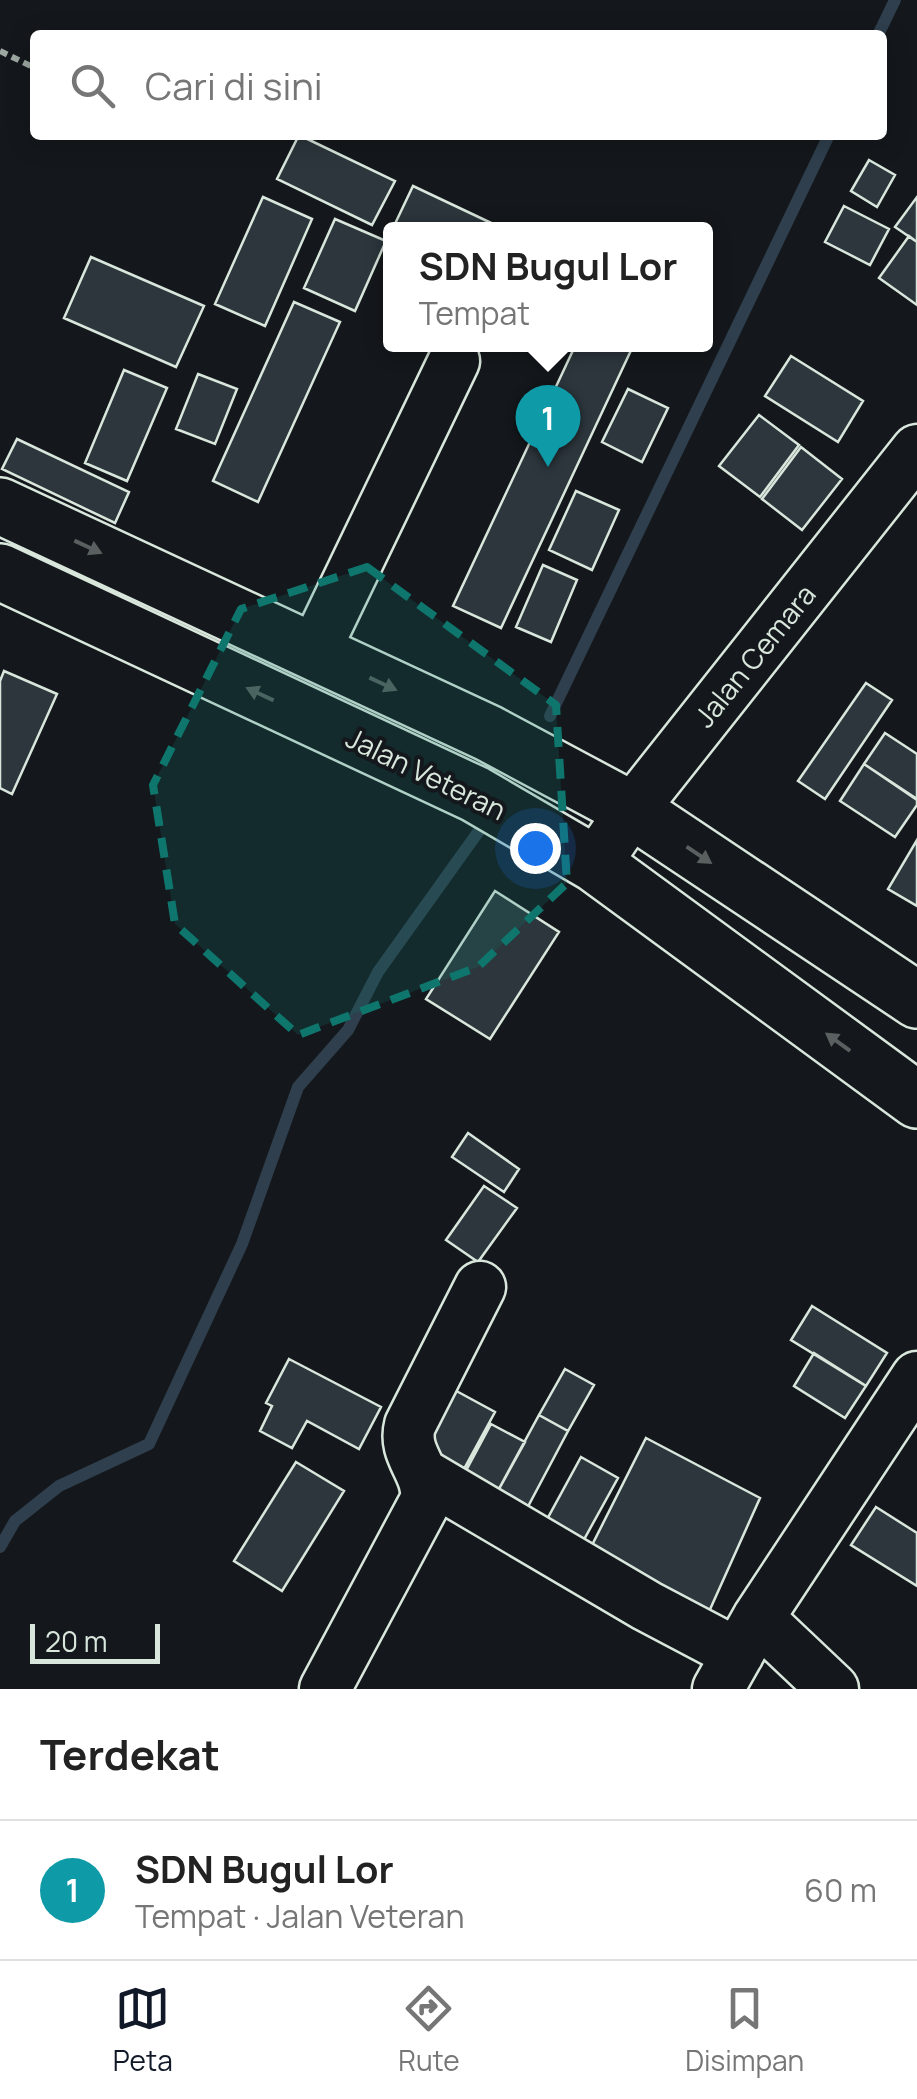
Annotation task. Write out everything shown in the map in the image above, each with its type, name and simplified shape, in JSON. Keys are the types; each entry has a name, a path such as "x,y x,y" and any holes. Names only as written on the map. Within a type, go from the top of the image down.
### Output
{"highway":[{"path":"0,506 488,733 632,810 917,1000"},
{"name":"Jalan Veteran","path":"0,572 475,794 595,864 917,1100"}],"street":[{"path":"314,652 454,362"},
{"name":"Jalan Cemara","path":"595,864 632,810 917,450"},
{"path":"480,1287 410,1425 406,1439 413,1460 426,1476 647,1606 738,1654 833,1689"},
{"path":"738,1654 917,1377"},
{"path":"324,1689 426,1500 426,1476"}],"path":[{"path":"0,51 30,66"}],"highlighted area":[{"path":"367,567 556,705 567,883 478,967 298,1035 175,924 153,785 241,609"}],"building":[{"path":"296,140 309,140 395,181 372,225 277,179"},
{"path":"869,160 895,175 877,207 851,191"},
{"path":"413,186 489,222 396,222"},
{"path":"263,197 312,219 265,326 215,304"},
{"path":"917,197 917,242 895,227"},
{"path":"844,206 889,229 870,265 825,242"},
{"path":"335,219 383,240 355,311 304,288"},
{"path":"909,236 917,242 917,305 879,278"},
{"path":"91,257 204,306 176,367 64,318"},
{"path":"294,302 340,322 258,502 213,481"},
{"path":"572,352 630,352 501,628 453,606"},
{"path":"791,356 863,401 838,442 765,396"},
{"path":"124,370 167,388 127,481 85,463"},
{"path":"198,374 237,389 215,444 176,429"},
{"path":"628,389 668,408 642,462 602,442"},
{"path":"759,415 799,445 760,497 719,466"},
{"path":"17,439 129,492 115,523 2,469"},
{"path":"801,447 842,479 802,530 762,499"},
{"path":"576,491 619,510 592,570 549,550"},
{"path":"543,565 577,580 551,642 516,627"},
{"path":"4,671 57,694 12,794 0,788 0,681"},
{"path":"866,683 892,700 825,799 798,781"},
{"path":"885,733 917,754 917,799 864,764"},
{"path":"864,764 917,800 895,837 840,801"},
{"path":"917,840 917,906 888,889"},
{"path":"495,891 559,932 490,1039 426,999"},
{"path":"468,1133 519,1169 504,1192 452,1157"},
{"path":"484,1186 517,1208 478,1262 446,1240"},
{"path":"812,1306 887,1353 866,1386 791,1340"},
{"path":"814,1353 866,1386 845,1418 794,1386"},
{"path":"289,1359 381,1407 359,1449 307,1421 292,1448 260,1431 272,1406 266,1403"},
{"path":"565,1369 594,1385 568,1431 539,1415"},
{"path":"449,1387 495,1412 459,1478 413,1453"},
{"path":"539,1415 568,1431 524,1514 494,1498"},
{"path":"491,1424 525,1442 494,1498 461,1480"},
{"path":"646,1438 760,1498 703,1625 584,1561"},
{"path":"581,1457 618,1478 576,1554 539,1534"},
{"path":"296,1462 344,1491 282,1591 234,1561"},
{"path":"876,1507 917,1533 917,1586 851,1545"}],"waterway":[{"path":"880,30 895,0"},
{"path":"550,716 827,140"},
{"path":"0,1547 15,1521 59,1486 149,1444 242,1244 298,1087 348,1030 378,972 486,821"}],"place":[{"name":"SDN Bugul Lor","path":"548,467"}]}
